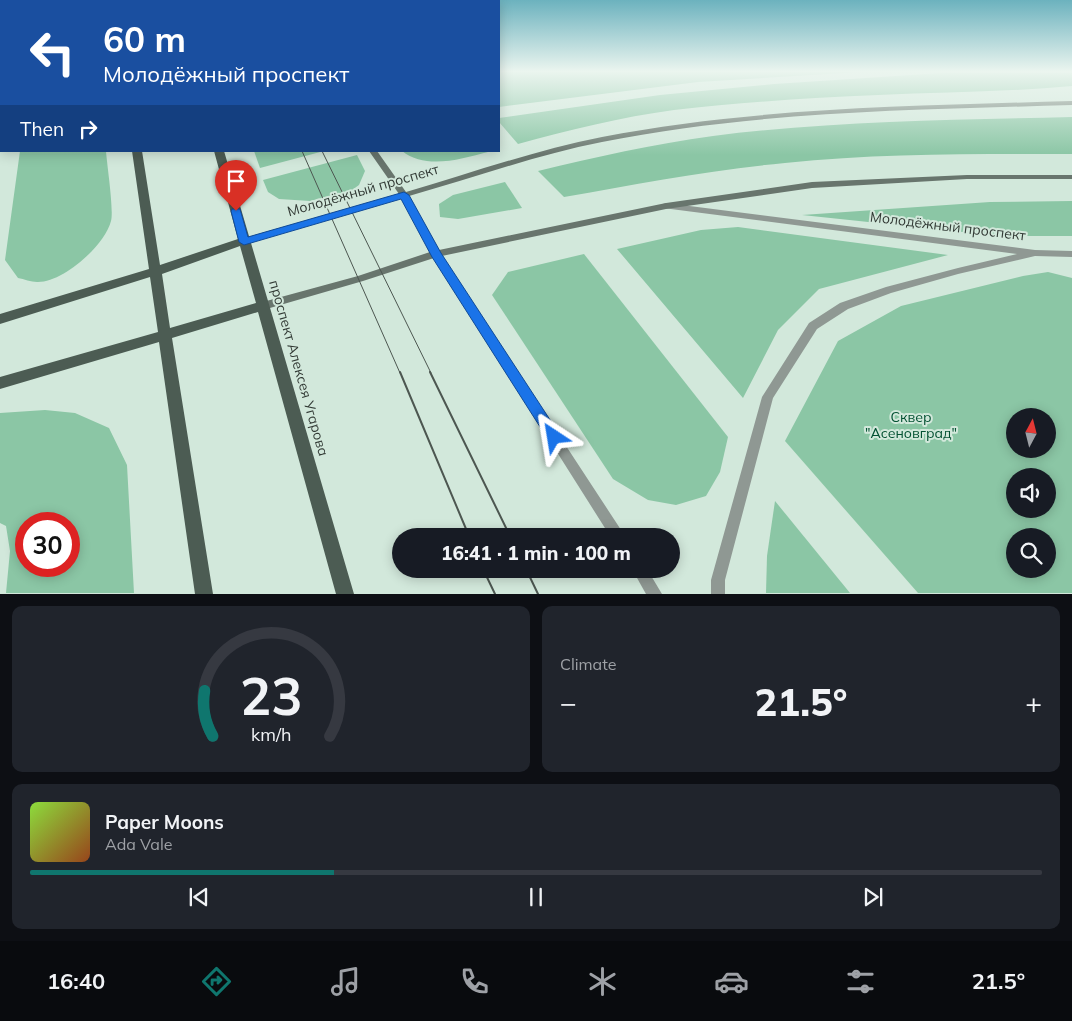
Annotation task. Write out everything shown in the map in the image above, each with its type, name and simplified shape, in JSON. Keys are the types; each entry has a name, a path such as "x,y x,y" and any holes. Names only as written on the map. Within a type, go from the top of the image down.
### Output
{"main road":[{"name":"Молодёжный проспект","path":"0,320 244,242 518,161 601,139 680,125 802,113 1072,103"},
{"path":"137,152 204,594"},
{"name":"проспект Алексея Угарова","path":"219,152 345,594"},
{"path":"374,152 404,195 436,254"},
{"name":"Молодёжный проспект","path":"0,383 360,279 436,254 666,206 812,185 966,177 1072,177"}],"street":[{"name":"Молодёжный проспект","path":"666,206 1035,253"},
{"name":"Молодёжный проспект","path":"718,594 718,580 768,397 813,326 844,306 889,290 958,270 1035,253"},
{"path":"1035,253 1072,254"},
{"path":"436,254 613,528"},
{"path":"645,578 655,594"}],"green space":[{"path":"500,100 557,100 500,107"},
{"path":"627,100 792,100 700,107 654,113 615,120 518,144 500,123 500,118"},
{"path":"1072,117 1072,154 856,157 701,173 564,197 538,171 668,143 757,131 937,120"},
{"path":"20,152 106,152 112,215 107,231 92,251 70,269 47,281 35,282 18,278 5,260"},
{"path":"254,152 320,152 260,168"},
{"path":"404,152 488,152 455,160 433,162 411,157"},
{"path":"357,155 365,171 359,185 352,190 310,201 279,199 268,192 263,180"},
{"path":"505,182 522,208 458,219 440,217 439,204 453,195"},
{"path":"1072,201 1072,236 1001,236 802,215 990,202"},
{"path":"738,227 948,255 819,289 778,330 743,398 617,249 701,230"},
{"path":"584,254 728,437 720,472 706,496 676,505 648,500 613,479 492,295 508,272"},
{"name":"Сквер \"Асеновград\"","path":"1048,272 1072,278 1072,593 918,593 785,441 838,341 901,306 1023,276"},
{"path":"45,410 75,413 109,428 127,465 134,593 6,593 10,551 6,526 0,523 0,413"},
{"path":"775,501 850,593 766,593 767,556"}],"tram line":[{"path":"302,152 400,373"},
{"path":"322,152 431,373"},
{"path":"400,372 466,528"},
{"path":"430,372 506,528"},
{"path":"487,578 495,594"},
{"path":"530,578 538,594"}],"route":[{"path":"236,211 244,242 404,195 436,254 554,437"}]}
